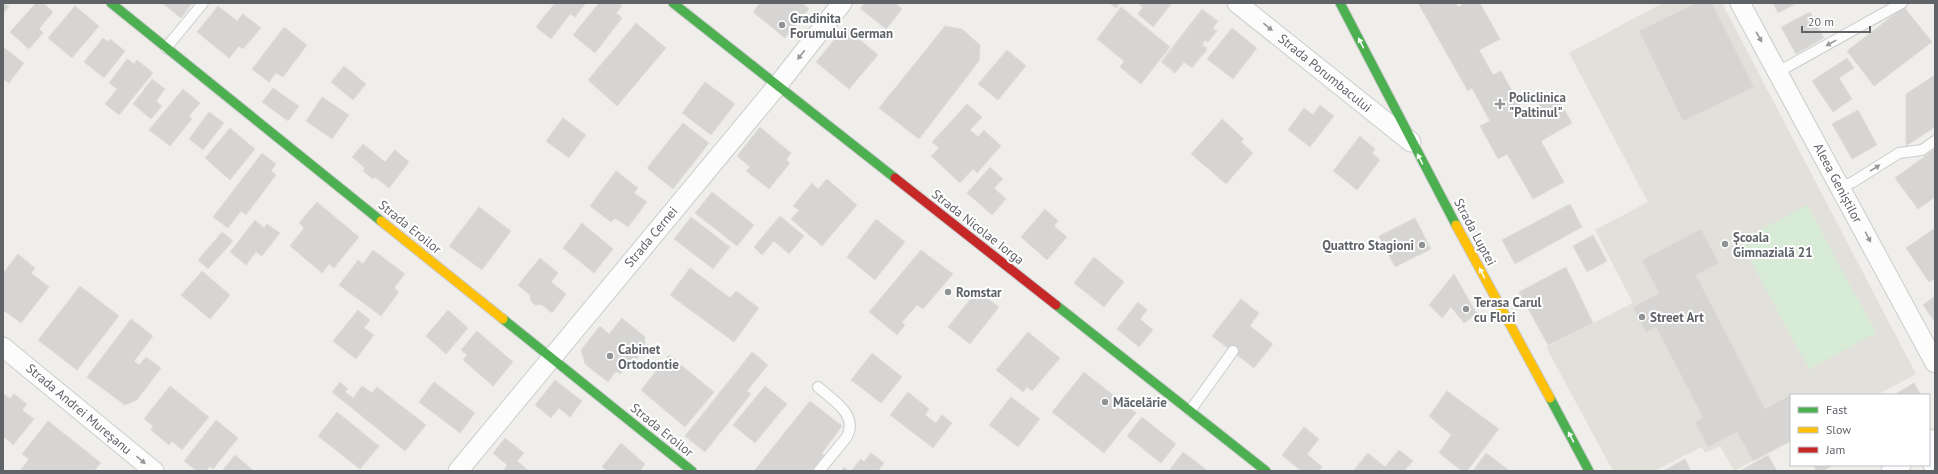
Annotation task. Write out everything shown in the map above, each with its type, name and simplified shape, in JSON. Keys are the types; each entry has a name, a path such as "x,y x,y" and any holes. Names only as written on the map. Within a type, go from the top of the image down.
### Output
{"street":[{"name":"Strada Eroilor","path":"111,3 692,471"},
{"name":"Strada Nicolae Iorga","path":"673,3 1266,471"},
{"name":"Strada Cernei","path":"458,471 777,86 842,3"},
{"name":"Strada Porumbacului","path":"1237,3 1412,143"},
{"name":"Strada Luptei","path":"1340,3 1412,143 1589,471"},
{"name":"Aleea Geniștilor","path":"1740,3 1935,363"},
{"name":"Strada Andrei Mureșanu","path":"3,347 154,471"}],"lane":[{"path":"166,48 203,3"},
{"path":"1778,72 1902,3"},
{"path":"1841,188 1854,182 1900,153 1922,150 1935,141"},
{"path":"1190,411 1233,351"},
{"path":"818,387 848,414 850,422 849,434 819,471"}],"shaded area":[{"name":"Școala Gimnazială 21","path":"1663,3 1722,3 1916,374 1879,394 1790,394 1790,442 1734,471 1720,446 1705,453 1702,447 1654,471 1613,471 1546,347 1633,303 1595,230 1648,202 1569,53"}],"green space":[{"path":"1807,205 1876,333 1809,369 1740,241"}],"building":[{"path":"3,3 9,6 3,14"},
{"path":"36,3 43,3 53,12 39,29 43,33 29,49 10,32"},
{"path":"162,3 192,3 181,18"},
{"path":"555,3 586,3 575,17 570,14 551,39 536,27"},
{"path":"599,3 618,3 622,6 616,13 622,18 595,53 573,35"},
{"name":"Gradinita Forumului German","path":"760,3 802,3 809,9 785,38 753,12"},
{"path":"865,3 895,3 902,9 886,29 860,8"},
{"path":"1109,3 1120,3 1116,8"},
{"path":"1138,3 1172,3 1153,27 1138,14 1143,7"},
{"name":"Policlinica \"Paltinul\"","path":"1418,3 1456,3 1458,7 1465,3 1480,3 1500,39 1479,50 1493,75 1501,71 1524,113 1556,95 1572,123 1541,141 1564,182 1533,199 1507,154 1498,159 1480,126 1490,121 1472,88 1468,91"},
{"path":"1696,3 1712,3 1754,87 1683,121 1639,31"},
{"path":"1773,3 1797,3 1778,13"},
{"path":"75,6 99,26 72,58 48,38"},
{"path":"218,6 237,21 243,14 261,28 243,49 239,46 229,58 197,32"},
{"path":"1121,7 1170,47 1141,84 1120,67 1124,61 1097,39"},
{"path":"1904,7 1932,42 1874,86 1847,51"},
{"path":"1202,9 1218,21 1213,28 1217,31 1208,42 1205,40 1202,45 1207,48 1192,67 1184,62 1175,73 1161,62"},
{"path":"1203,11 1217,22 1212,29 1216,32 1208,42 1204,39 1199,44 1207,50 1192,68 1184,62 1176,72 1163,62"},
{"path":"1810,12 1824,38 1796,54 1781,27"},
{"path":"636,23 666,48 617,106 588,80"},
{"path":"945,26 962,29 980,45 979,61 919,139 879,108"},
{"path":"284,27 307,45 283,77 276,73 269,82 252,69"},
{"path":"845,27 878,55 849,89 816,62"},
{"path":"1232,28 1257,48 1233,79 1207,59"},
{"path":"103,38 108,42 110,39 125,51 104,78 84,62"},
{"path":"3,47 24,63 9,83 3,79"},
{"path":"1007,50 1026,66 998,100 978,84"},
{"path":"1847,58 1854,68 1839,78 1852,99 1833,112 1812,81"},
{"path":"127,59 134,64 137,60 153,73 119,115 105,104 117,89 109,83"},
{"path":"344,66 366,84 353,100 331,82"},
{"path":"1935,75 1935,127 1906,146 1906,94"},
{"path":"152,79 165,89 156,101 162,106 151,119 133,104"},
{"path":"705,82 735,104 711,135 682,113"},
{"path":"273,88 299,106 288,121 262,102"},
{"path":"183,89 200,103 189,116 192,119 170,146 149,130"},
{"path":"322,97 349,115 332,139 306,121"},
{"path":"967,104 982,117 970,130 978,137 984,130 1001,146 977,173 973,169 960,183 931,156 939,148 932,142"},
{"path":"1320,105 1334,116 1310,147 1288,130 1304,108 1313,115"},
{"path":"1858,110 1877,145 1852,159 1832,124"},
{"path":"209,112 224,123 203,150 189,139"},
{"path":"563,118 586,135 569,158 546,141"},
{"path":"1222,119 1244,139 1241,142 1253,153 1226,184 1191,154"},
{"path":"683,123 709,143 673,189 647,168"},
{"path":"760,127 791,153 786,160 790,163 769,189 746,171 750,167 737,156"},
{"path":"230,128 255,149 230,180 205,158"},
{"path":"1360,136 1375,149 1372,153 1380,160 1357,190 1333,171"},
{"path":"363,144 385,162 395,150 409,162 389,188 375,177 373,179 363,171 365,168 352,157"},
{"path":"1935,149 1935,197 1918,209 1895,178"},
{"path":"262,153 276,164 271,171 276,175 246,215 241,211 228,228 213,217"},
{"path":"990,167 1003,179 994,188 1006,199 992,215 967,193"},
{"path":"616,171 638,188 634,193 647,202 628,227 615,218 611,222 590,206"},
{"path":"827,179 857,205 822,246 791,219 799,210 793,206 812,183 818,189"},
{"path":"712,192 754,225 737,246 695,213"},
{"path":"317,202 359,237 334,268 329,264 322,273 290,246 304,228 299,223"},
{"path":"1570,204 1582,227 1515,264 1502,240"},
{"path":"479,207 511,231 482,270 449,246"},
{"path":"1045,209 1058,221 1054,226 1067,237 1047,260 1021,237"},
{"path":"780,216 804,236 789,254 774,241 762,255 754,247"},
{"path":"691,217 730,247 713,269 674,239"},
{"path":"1415,218 1431,249 1395,267 1379,236"},
{"path":"876,219 905,242 875,280 847,257"},
{"path":"255,220 264,228 267,224 280,233 262,256 256,252 246,265 230,252"},
{"path":"582,223 613,249 594,273 563,248"},
{"path":"1935,228 1935,278 1929,282 1906,248"},
{"name":"Școala Gimnazială 21","path":"1701,229 1719,263 1696,275 1765,409 1790,395 1790,442 1753,461 1737,432 1708,447 1695,422 1703,418 1656,327 1646,333 1633,307 1659,293 1642,260"},
{"path":"222,232 233,241 208,269 198,260"},
{"path":"1593,235 1607,261 1587,272 1573,246"},
{"path":"373,250 405,274 394,288 399,292 381,316 339,285 358,260 363,264"},
{"path":"921,250 953,274 923,309 917,305 902,322 905,325 897,335 869,312"},
{"path":"18,254 35,268 31,273 49,287 21,323 3,310 3,273"},
{"path":"1094,257 1124,282 1104,307 1074,283"},
{"path":"540,258 558,273 551,282 566,294 552,313 542,305 535,305 531,301 530,295 518,285"},
{"path":"1566,267 1593,323 1548,345 1519,292"},
{"path":"690,268 730,298 736,291 759,308 734,342 670,295"},
{"path":"202,271 230,295 210,319 181,295"},
{"path":"1454,274 1477,314 1464,323 1451,307 1442,318 1429,305"},
{"path":"80,286 119,316 77,370 38,340"},
{"path":"977,291 999,307 970,344 948,327"},
{"path":"1935,296 1935,322 1923,305"},
{"path":"1241,299 1259,313 1250,326 1273,344 1254,368 1212,336"},
{"path":"1138,302 1147,310 1140,319 1153,330 1139,347 1117,329"},
{"path":"358,310 370,320 364,328 374,335 356,359 333,341"},
{"path":"448,310 468,328 446,354 426,336"},
{"name":"Cabinet Ortodontie","path":"622,318 645,337 645,348 632,365 629,363 620,374 616,371 608,382 585,364 581,350 600,326 609,334"},
{"path":"131,319 153,336 134,361 139,365 146,357 161,368 137,400 125,405 87,377"},
{"path":"477,331 513,362 493,386 463,360 467,355 461,350"},
{"path":"1028,332 1060,358 1032,391 1027,387 1023,392 996,370"},
{"path":"752,352 768,365 747,391 751,394 705,452 685,436"},
{"path":"872,353 902,377 881,403 851,380"},
{"path":"669,355 714,392 685,427 641,390"},
{"path":"1084,372 1136,413 1104,453 1052,412"},
{"path":"555,380 582,401 570,417 559,408 551,418 535,405"},
{"path":"340,382 348,389 345,392 353,398 362,386 372,393 377,387 426,425 405,451 332,392"},
{"path":"434,382 475,413 460,433 419,402"},
{"path":"1914,383 1920,394 1896,394"},
{"path":"170,386 209,417 182,450 172,441 169,445 151,430 153,426 144,419"},
{"path":"765,386 787,404 755,443 733,425"},
{"path":"1447,391 1499,429 1467,471 1462,471 1439,453 1451,435 1429,416"},
{"path":"908,392 929,409 925,415 936,423 942,415 952,423 933,448 890,415"},
{"path":"3,393 10,399 14,394 27,404 22,410 34,419 13,445 3,436"},
{"path":"1011,397 1040,419 1018,447 989,425"},
{"path":"810,401 842,426 822,453 824,455 812,471 754,471"},
{"path":"337,412 379,446 360,469 318,436"},
{"path":"1142,417 1176,444 1161,463 1127,436"},
{"path":"216,420 238,438 213,469 210,466 206,471 197,471 184,461"},
{"path":"48,421 101,463 94,471 20,471 29,459 22,454"},
{"path":"1304,427 1319,439 1307,454 1322,467 1319,471 1301,471 1282,455"},
{"path":"505,438 524,453 517,461 529,471 503,471 507,465 493,453"},
{"path":"621,443 645,464 640,471 607,471 602,467"},
{"path":"1399,450 1413,461 1404,471 1353,471 1368,453 1385,467"},
{"path":"1183,452 1208,471 1169,471"},
{"path":"871,453 884,463 878,471 851,471 861,459 864,462"},
{"path":"1486,453 1510,471 1473,471"},
{"path":"235,455 254,471 222,471"},
{"path":"1768,455 1777,471 1740,471"},
{"path":"1685,459 1691,471 1663,471"},
{"path":"1814,466 1831,466 1823,471 1817,471"},
{"path":"844,467 849,471 841,471"}],"traffic: fast":[{"path":"111,3 381,221"},
{"path":"673,3 895,178"},
{"path":"1340,3 1456,225"},
{"path":"1056,305 1266,471"},
{"path":"503,319 692,471"},
{"path":"1550,398 1589,471"}],"traffic: slow":[{"path":"381,221 503,319"},
{"path":"1456,225 1550,398"}],"traffic: jam":[{"path":"895,178 1056,305"}],"place":[{"name":"Gradinita Forumului German","path":"782,25"},
{"name":"Policlinica \"Paltinul\"","path":"1500,104"},
{"name":"Școala Gimnazială 21","path":"1725,244"},
{"name":"Quattro Stagioni","path":"1422,245"},
{"name":"Romstar","path":"948,292"},
{"name":"Terasa Carul cu Flori","path":"1466,309"},
{"name":"Street Art","path":"1642,317"},
{"name":"Cabinet Ortodontie","path":"610,356"},
{"name":"Măcelărie","path":"1105,402"}]}
